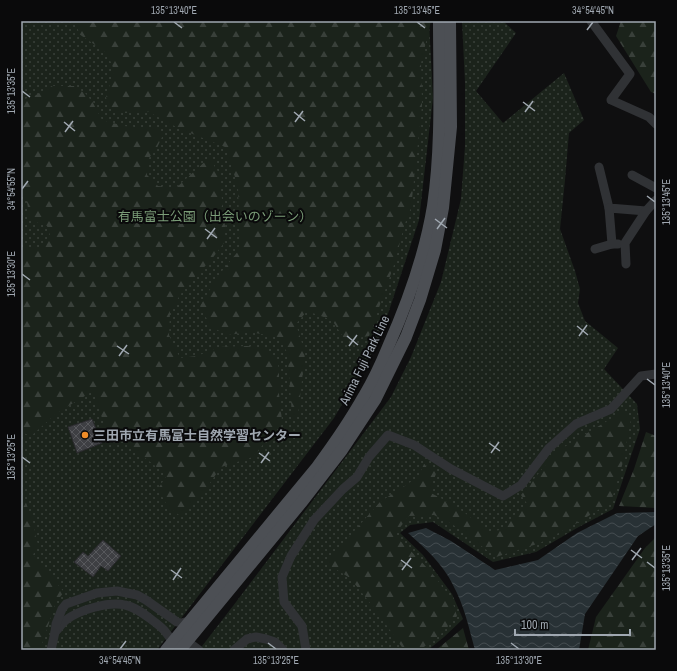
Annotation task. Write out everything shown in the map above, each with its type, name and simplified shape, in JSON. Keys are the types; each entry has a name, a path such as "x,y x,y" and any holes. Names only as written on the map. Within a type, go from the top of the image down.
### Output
{"main road":[{"name":"Arima Fuji Park Line","path":"176,646 189,621 317,467 334,444 365,395 396,331 424,247 433,205 437,169 439,125 439,21"},
{"name":"Arima Fuji Park Line","path":"176,646 301,503 342,450 375,400 406,336 420,300 435,250 443,208 451,128 450,21"}],"street":[{"path":"591,21 630,74 611,100 649,117 656,124"},
{"path":"599,167 609,208 612,244"},
{"path":"632,175 656,188"},
{"path":"626,264 625,243 646,211 656,200"},
{"path":"609,208 646,211"},
{"path":"595,249 612,244 625,243"},
{"path":"306,650 302,626 284,602 282,577 292,556 314,520 343,489 357,477 369,458 388,435 414,444 451,469 503,496 521,485 549,448 576,424 611,408 641,376 656,374"},
{"path":"51,650 59,614 66,604 97,593 117,591 138,595 177,622 181,623 189,621"},
{"path":"55,632 65,621 75,614 102,605 120,604 126,605 144,614 164,630 176,646 199,650"},
{"path":"234,650 247,639 256,637 276,642 283,650"}],"green space":[{"name":"有馬富士公園（出会いのゾーン）","path":"21,21 429,21 433,98 419,220 379,341 334,418 157,650 21,650"},
{"path":"76,21 431,21 421,63 422,105 411,208 404,226 395,262 369,336 345,340 332,320 307,311 296,324 305,353 298,415 292,416 287,352 278,337 250,332 228,335 211,327 200,306 218,276 240,249 238,186 225,147 178,128 149,112 125,113 114,111 106,98 114,70 107,53 79,34"},
{"path":"462,21 503,21 516,33 476,91 503,123 564,73 584,120 569,133 560,229 580,289 578,303 585,321 618,348 604,369 637,404 640,429 613,509 536,552 493,562 433,522 410,525 400,533 423,555 452,594 463,619 428,650 199,650 391,397 411,357 441,282 461,199 465,146 465,83"},
{"path":"621,21 656,21 656,94 651,92 616,36"},
{"path":"52,86 74,86 86,94 93,103 102,120 124,126 159,129 162,137 156,150 147,160 147,175 158,186 176,188 209,158 219,173 225,226 224,243 211,260 186,286 170,311 169,335 180,358 197,356 219,347 247,346 264,348 278,362 282,421 253,457 221,467 203,493 179,515 168,507 158,489 167,475 105,427 93,391 57,413 31,436 21,432 21,249 38,248 51,238 47,226 30,220 26,196 21,189 21,100 36,95"},
{"path":"622,412 631,419 623,462 611,502 540,543 496,557 452,524 434,515 409,516 394,535 435,577 451,598 457,616 442,633 420,650 404,650 375,609 350,578 326,563 380,502 418,477 424,464 437,471 429,492 465,513 489,532 505,529 513,516 528,505 521,495 556,452"},
{"path":"646,432 656,436 656,508 619,506 634,469"},
{"path":"21,500 25,500 34,525 38,544 33,555 64,592 56,602 40,650 21,650"},
{"path":"656,537 656,650 588,650 596,617 645,548"},
{"path":"463,628 469,650 436,650"}],"water":[{"path":"656,512 656,524 638,536 585,614 579,650 475,650 463,609 449,577 421,544 408,533 426,528 451,541 495,570 538,560 577,533 617,513"}],"building":[{"name":"三田市立有馬富士自然学習センター","path":"92,419 102,443 77,453 68,427"},
{"path":"103,540 121,556 108,571 101,566 93,577 74,562 83,552 88,556"}],"place":[{"name":"三田市立有馬富士自然学習センター","path":"85,435"}]}
